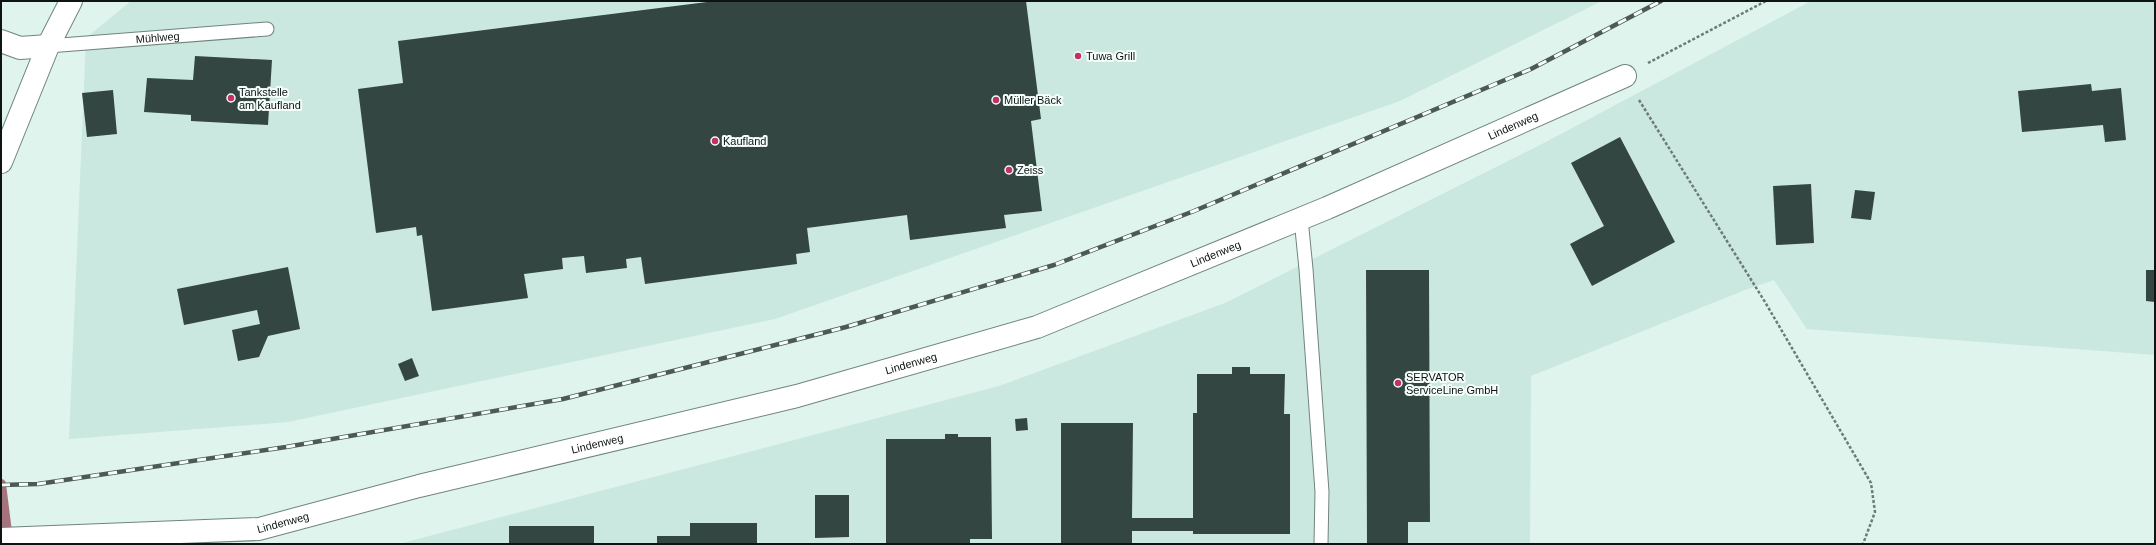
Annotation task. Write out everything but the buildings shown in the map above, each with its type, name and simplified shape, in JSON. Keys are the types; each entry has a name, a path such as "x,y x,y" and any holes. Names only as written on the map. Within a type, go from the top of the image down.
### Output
{"street":[{"path":"1,162 48,46 69,4"},
{"path":"1,41 20,48 48,46"},
{"name":"Lindenweg","path":"10,539 257,537 418,486 797,396 1037,327 1301,219 1624,76"}],"lane":[{"name":"Mühlweg","path":"48,46 267,29"},
{"path":"1301,219 1322,492 1321,544"}],"path":[{"path":"1766,1 1624,76 1765,302 1871,483 1875,512 1863,544"}],"shaded area":[{"path":"131,1 1602,1 1400,101 775,319 288,422 69,439 86,38"},
{"path":"1811,1 2155,1 2155,355 1807,329 1774,280 1745,290 1531,376 1530,544 399,544 999,386 1225,303 1542,144"}],"waterway":[{"path":"1,484 8,540"}],"railway":[{"path":"1,485 38,484 286,447 563,399 846,327 1054,265 1194,211 1531,69 1661,1"}],"place":[{"name":"Tuwa Grill","path":"1078,56"},
{"name":"Tankstelle am Kaufland","path":"231,98"},
{"name":"Müller Bäck","path":"996,100"},
{"name":"Kaufland","path":"715,141"},
{"name":"Zeiss","path":"1009,170"},
{"name":"SERVATOR ServiceLine GmbH","path":"1398,383"}]}
